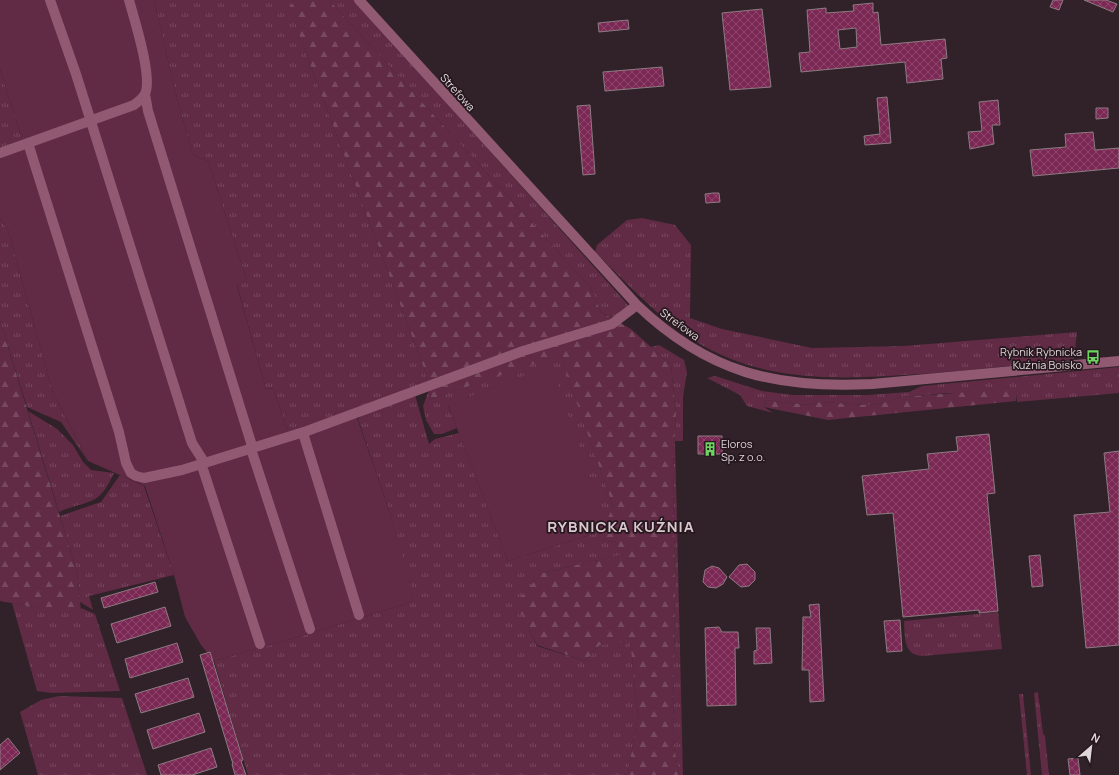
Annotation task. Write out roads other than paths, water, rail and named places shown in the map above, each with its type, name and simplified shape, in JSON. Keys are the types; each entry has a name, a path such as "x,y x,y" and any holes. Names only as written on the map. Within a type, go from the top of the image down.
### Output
{"street":[{"path":"50,0 192,443 203,462 260,644"},
{"path":"129,0 144,59 146,72 145,94 148,111 252,449 310,629"},
{"name":"Strefowa","path":"359,0 637,305 666,332 705,356 749,374 786,382 833,386 872,384 1119,361"},
{"path":"0,153 134,105 145,94"},
{"path":"28,143 121,438 126,463 131,473 139,478 148,478 182,470 203,462 303,433 523,351 612,324 637,305"},
{"path":"303,433 359,615"}],"place":[{"name":"Rybnik Rybnicka Kuźnia Boisko","path":"1093,357"},
{"name":"Eloros Sp. z o.o.","path":"710,449"}],"district":[{"name":"RYBNICKA KUŹNIA","path":"621,526"}]}
